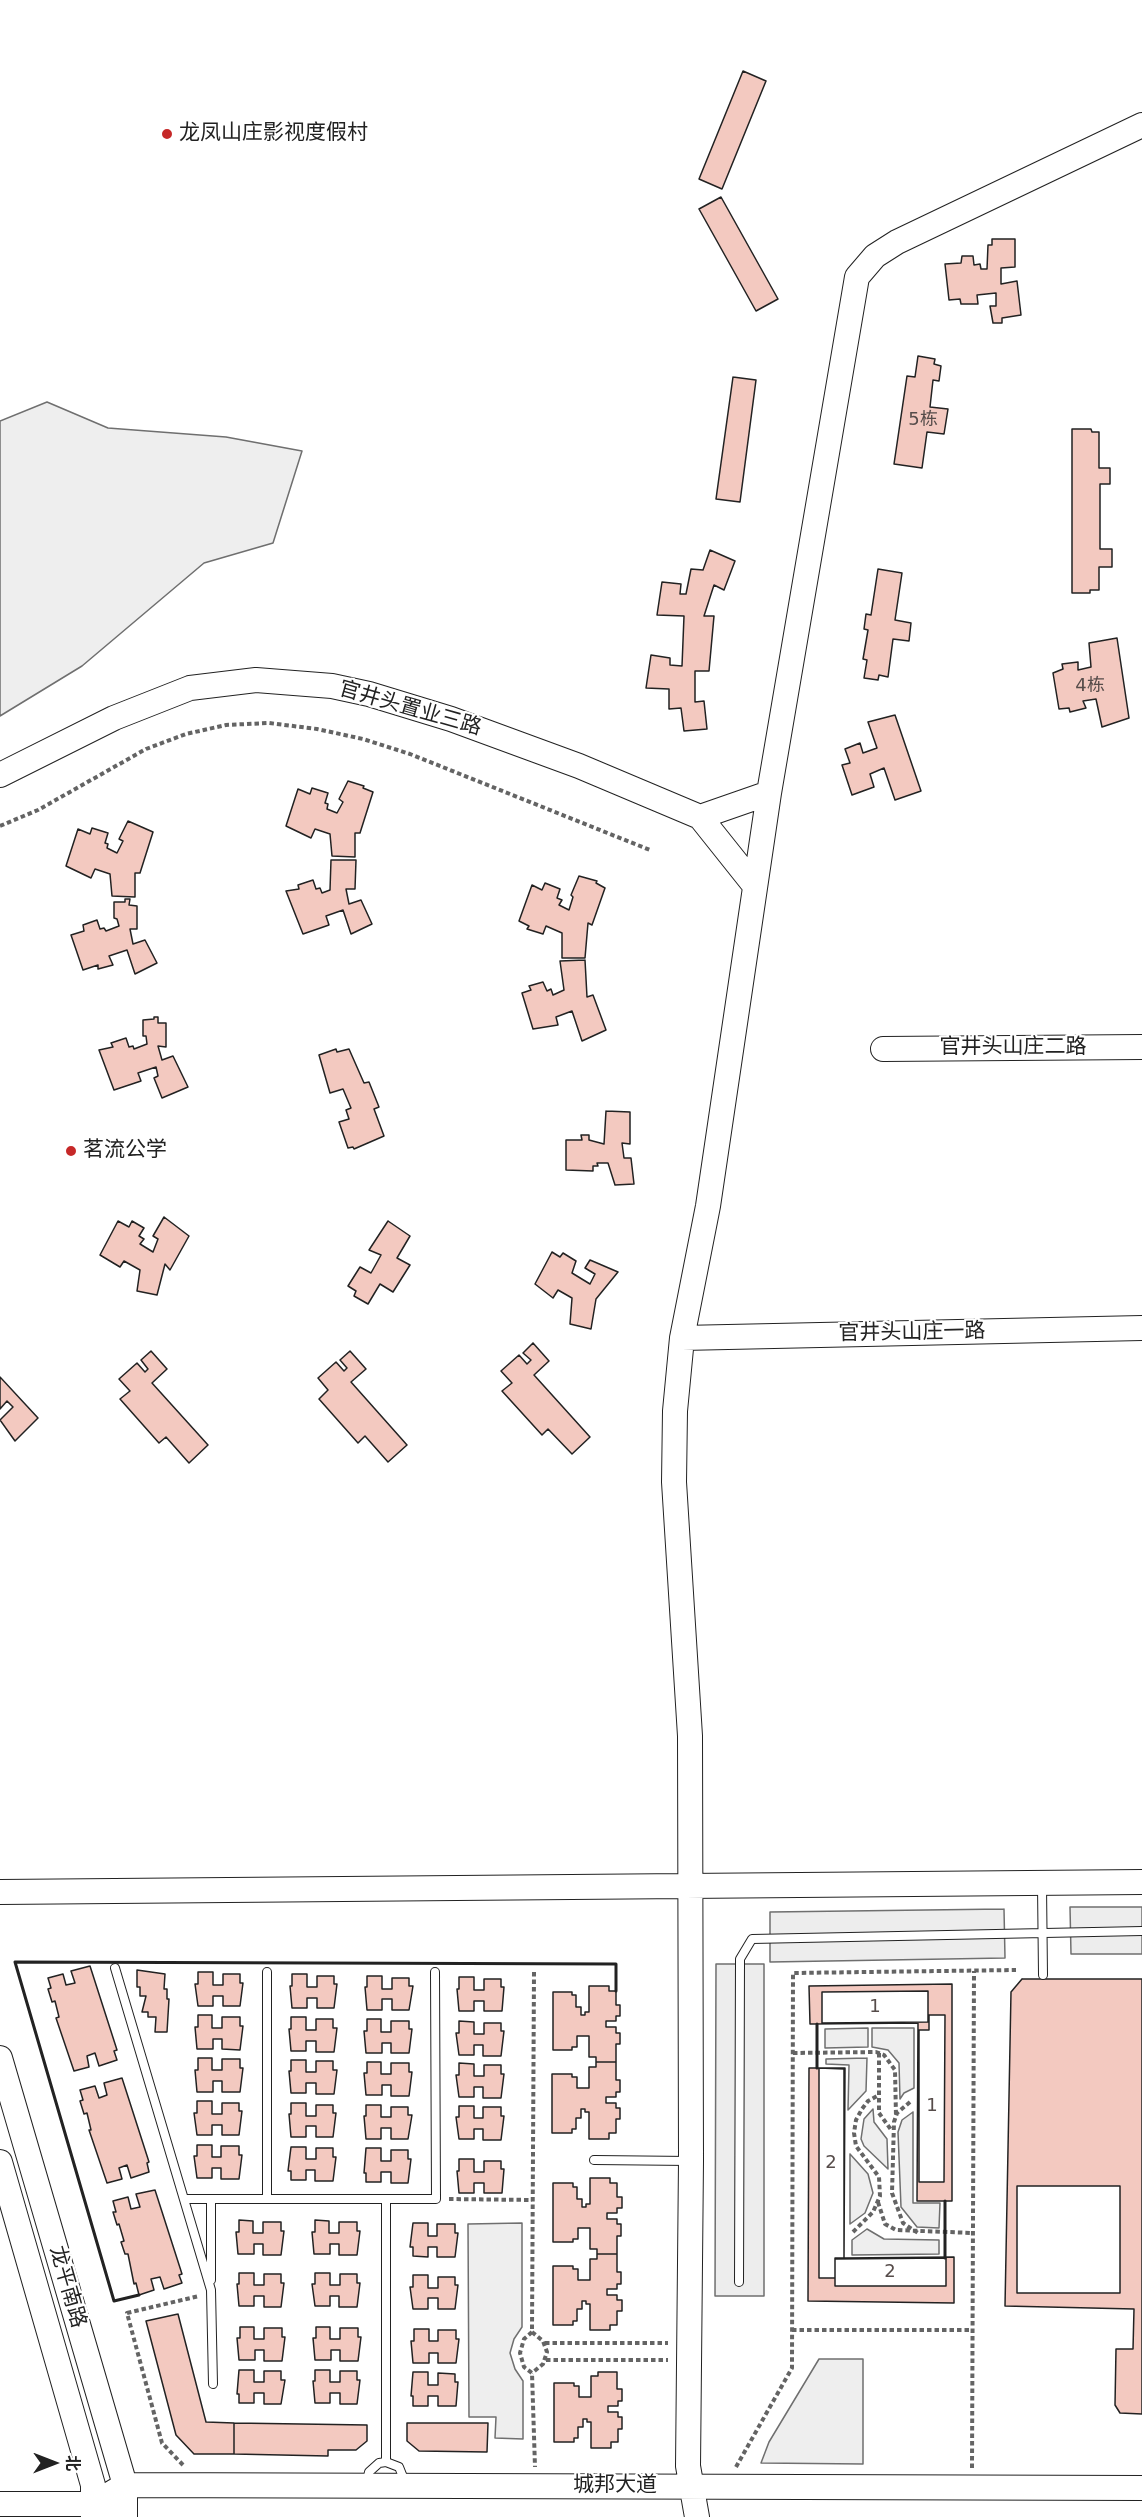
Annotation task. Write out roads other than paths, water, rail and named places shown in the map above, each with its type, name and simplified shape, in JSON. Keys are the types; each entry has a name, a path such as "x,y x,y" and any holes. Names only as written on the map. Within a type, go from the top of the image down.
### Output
{"street":[{"path":"698,2517 690,2486 690,1736 672,1447 682,1338 708,1206 769,793 856,277 875,256 897,242 1142,126"},
{"name":"官井头置业三路","path":"0,776 114,718 190,688 256,680 332,686 369,694 451,719 579,766 700,817 755,886"},
{"path":"700,817 769,793"},
{"name":"官井头山庄二路","path":"883,1049 1142,1047"},
{"name":"官井头山庄一路","path":"682,1338 1142,1328"},
{"path":"0,1892 1142,1882"},
{"name":"龙平南路","path":"0,2058 125,2485 125,2517"},
{"name":"龙平南路","path":"0,2162 93,2485 93,2511"},
{"path":"93,2511 125,2485"},
{"name":"城邦大道","path":"125,2485 1142,2488"},
{"path":"0,2504 93,2511 117,2517"}],"lane":[{"path":"1042,1883 1043,1975"},
{"path":"739,2282 740,1959 746,1944 759,1937 1142,1931"},
{"path":"115,1968 211,2291"},
{"path":"267,1972 267,2199"},
{"path":"184,2199 436,2199 435,1972"},
{"path":"594,2160 691,2161"},
{"path":"211,2199 213,2384"},
{"path":"386,2199 386,2462"},
{"path":"366,2485 369,2472 379,2463 386,2462 399,2467 403,2472 405,2486"}],"place":[{"name":"龙凤山庄影视度假村","path":"167,134"},
{"name":"茗流公学","path":"71,1151"}]}
